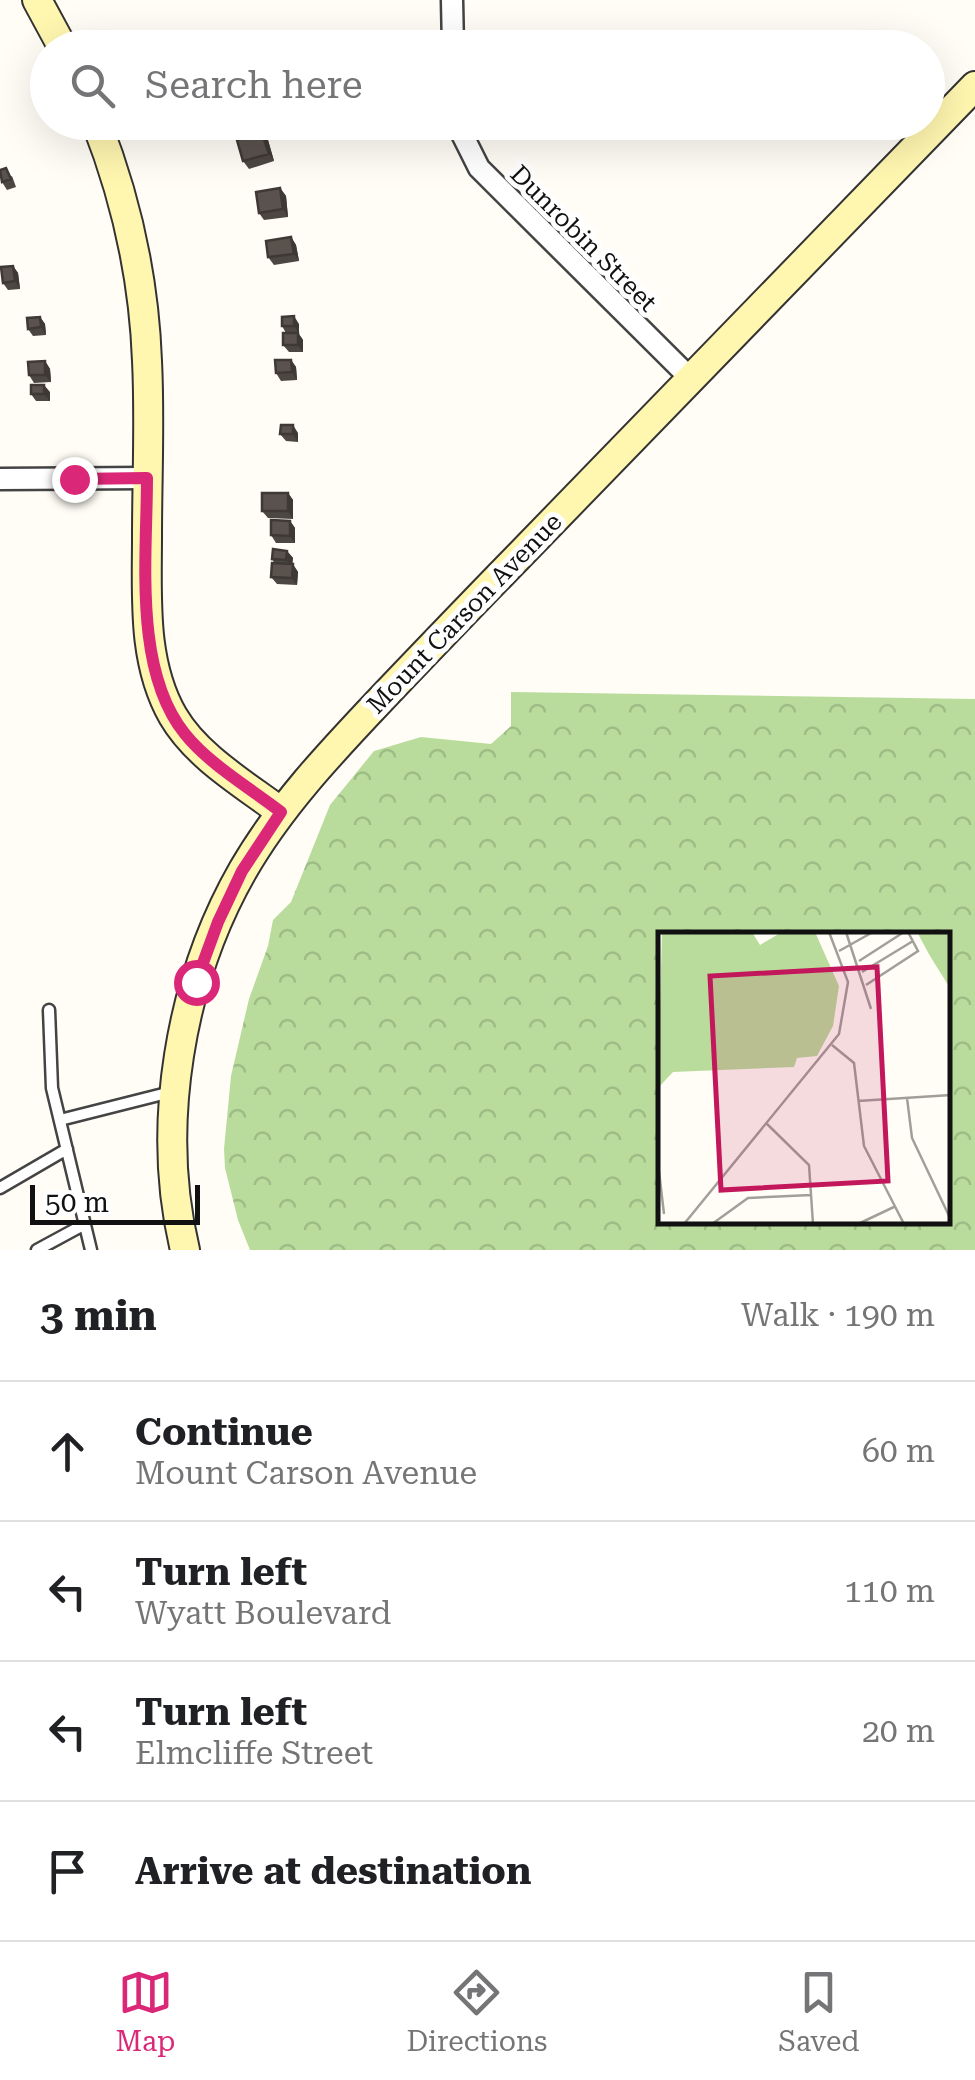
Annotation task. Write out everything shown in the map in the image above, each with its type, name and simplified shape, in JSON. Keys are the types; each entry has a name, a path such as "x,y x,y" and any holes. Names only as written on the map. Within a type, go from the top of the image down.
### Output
{"main road":[{"path":"37,0 53,30"},
{"name":"Mount Carson Avenue","path":"945,117 975,86"},
{"path":"102,140 117,182 140,289 147,356 151,652 163,697 185,734 281,812"},
{"name":"Mount Carson Avenue","path":"185,1250 174,1172 173,1114 178,1058 190,1002 242,871 281,812 368,712 923,140"}],"street":[{"path":"452,0 452,30"},
{"name":"Dunrobin Street","path":"465,140 479,168 691,379"},
{"path":"0,479 147,478"}],"lane":[{"path":"49,1010 52,1088 91,1250"},
{"path":"60,1120 175,1092"},
{"path":"0,1188 67,1149"},
{"path":"38,1250 85,1224"}],"green space":[{"path":"511,692 975,699 975,1250 250,1250 238,1220 224,1149 231,1076 273,920 291,902 330,805 374,751 421,737 491,744 511,726"}],"building":[{"path":"237,140 264,140 269,154 243,161"},
{"path":"6,168 11,179 2,182 0,170"},
{"path":"280,188 283,209 259,213 256,192"},
{"path":"291,237 294,254 268,257 266,241"},
{"path":"13,266 15,281 3,283 1,267"},
{"path":"294,316 294,326 282,326 282,317"},
{"path":"40,317 41,327 28,329 27,318"},
{"path":"283,333 298,333 298,345 283,345"},
{"path":"275,360 291,360 292,372 276,373"},
{"path":"45,361 45,375 29,375 28,362"},
{"path":"31,385 44,385 44,394 31,394"},
{"path":"281,425 293,425 293,434 280,434"},
{"path":"262,493 288,493 288,511 262,511"},
{"path":"271,520 290,521 290,536 271,535"},
{"path":"273,549 287,551 286,560 272,559"},
{"path":"272,563 293,564 292,578 271,577"}],"route":[{"path":"74,479 147,478 148,628 163,697 198,748 281,812 242,871 196,982"}]}
